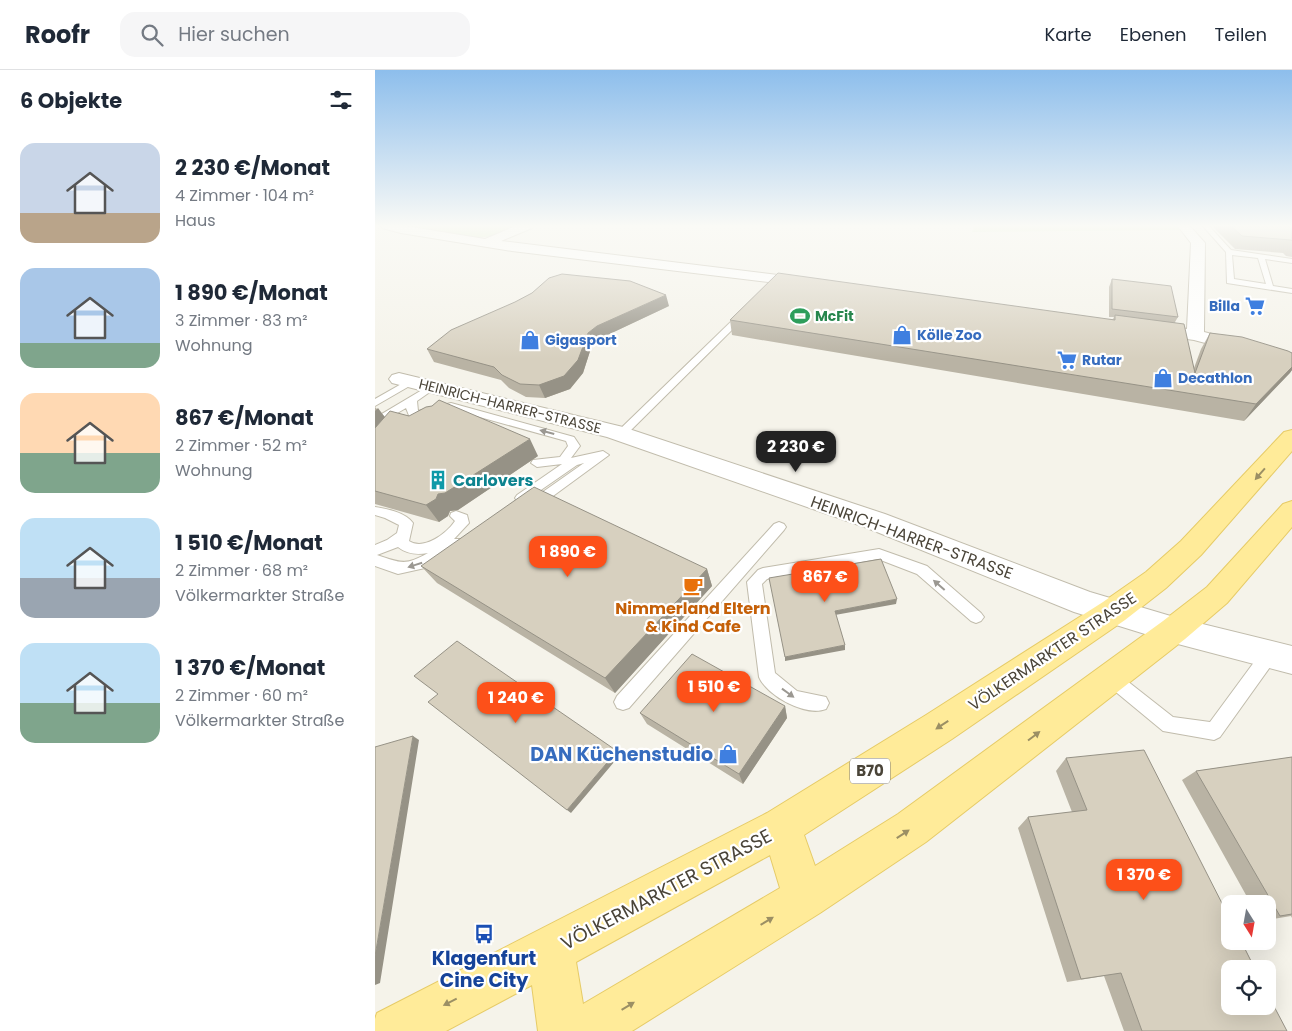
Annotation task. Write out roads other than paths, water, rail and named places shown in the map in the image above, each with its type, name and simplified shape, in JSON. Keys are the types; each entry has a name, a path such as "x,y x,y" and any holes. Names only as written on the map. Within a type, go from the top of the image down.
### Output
{"main road":[{"name":"VÖLKERMARKTER STRASSE","path":"395,1031 781,827 939,727 1114,611 1155,580 1191,548 1292,437"},
{"path":"586,1031 805,898 912,828 1174,630 1217,595 1292,510"},
{"name":"VÖLKERMARKTER STRASSE","path":"781,827 805,898"},
{"name":"VÖLKERMARKTER STRASSE","path":"551,950 563,1031"}],"street":[{"path":"685,270 777,282 829,285"},
{"path":"1195,336 1197,270"},
{"path":"1131,327 1195,336 1292,360"},
{"name":"HEINRICH-HARRER-STRASSE","path":"413,387 621,434 876,521 1085,603 1174,630 1280,657"}],"lane":[{"path":"1230,270 1230,281 1292,290"},
{"path":"1265,270 1269,287"},
{"name":"HEINRICH-HARRER-STRASSE","path":"621,434 752,306"},
{"path":"375,404 413,387"},
{"path":"413,387 411,407 414,416"},
{"path":"375,423 413,387"},
{"path":"402,420 451,406 570,439 574,446 568,461 509,506"},
{"path":"414,416 429,416 438,419"},
{"path":"522,513 603,455 568,461 537,463"},
{"path":"375,511 389,514 407,522 402,542 408,548 421,550 440,542 455,531 462,523 462,518 456,516"},
{"path":"623,702 779,527"},
{"path":"375,560 398,569 420,564 471,533"},
{"path":"375,551 393,544 404,535"},
{"path":"821,703 793,698 767,677 754,582 763,574 879,554 921,570 976,617"},
{"path":"1111,678 1169,725 1214,731 1280,657"}],"place":[{"name":"Billa","path":"1255,306"},
{"name":"McFit","path":"800,316"},
{"name":"Kölle Zoo","path":"902,335"},
{"name":"Gigasport","path":"530,340"},
{"name":"Rutar","path":"1067,360"},
{"name":"Decathlon","path":"1163,378"},
{"name":"Carlovers","path":"438,480"},
{"name":"Nimmerland Eltern & Kind Cafe","path":"693,586"},
{"name":"DAN Küchenstudio","path":"728,754"},
{"name":"Klagenfurt Cine City","path":"484,934"}]}
